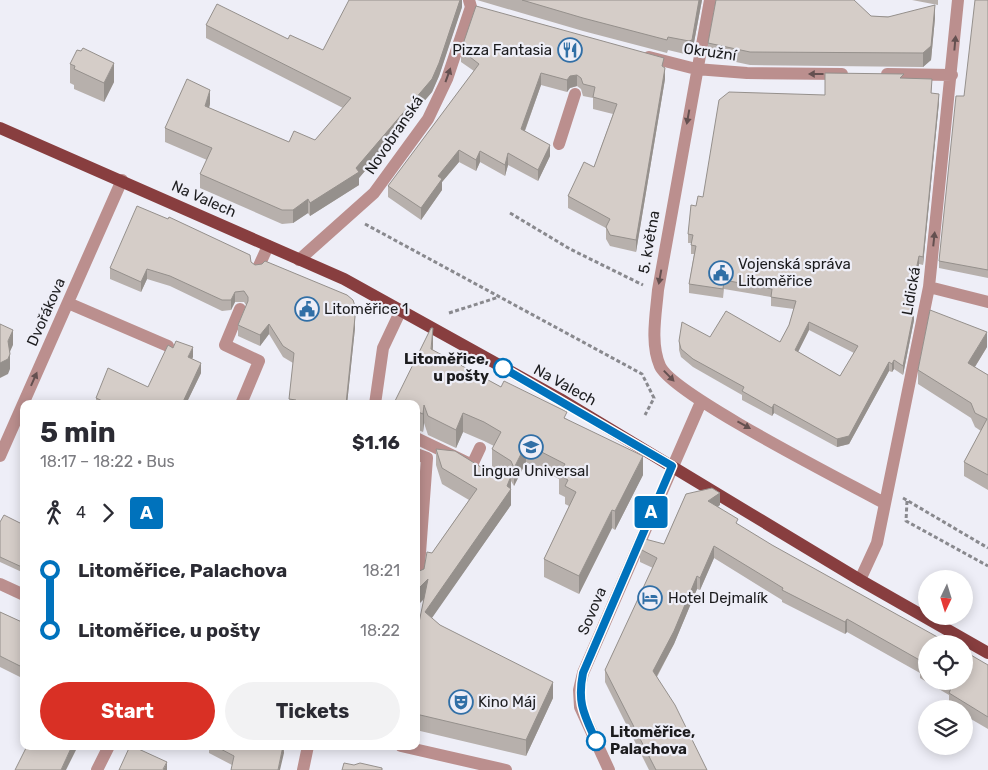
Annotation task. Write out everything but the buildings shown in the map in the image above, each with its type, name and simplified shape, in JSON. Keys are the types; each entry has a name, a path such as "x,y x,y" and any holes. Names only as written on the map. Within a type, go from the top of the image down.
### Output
{"main road":[{"name":"Na Valech","path":"0,128 344,279 560,400 860,580 988,653"}],"street":[{"name":"5. května","path":"710,0 696,69 658,290 654,338 660,365 666,376 701,402 884,503"},
{"name":"Lidická","path":"860,580 877,542 929,288 952,75 958,0"},
{"name":"Novobranská","path":"299,260 374,193 428,119 447,79 473,6"},
{"name":"Okružní","path":"640,54 696,69 747,73 856,74"},
{"path":"876,74 952,75"},
{"path":"559,144 575,94"},
{"name":"Dvořákova","path":"25,400 122,180"},
{"path":"258,268 268,246"},
{"path":"929,288 988,302"},
{"path":"70,298 168,346"},
{"path":"240,309 226,345 259,361 243,400"},
{"path":"376,400 383,348 400,312"},
{"path":"672,466 701,402"},
{"name":"Dvořákova","path":"0,456 20,411"},
{"path":"420,440 472,465 485,474"},
{"path":"472,465 480,448"},
{"path":"420,455 427,458 420,553"},
{"name":"Sovova","path":"609,770 580,707 579,690 583,673 672,466"},
{"path":"0,584 20,593"},
{"path":"97,770 107,750"},
{"path":"303,770 307,750"},
{"path":"418,750 506,770"}],"path":[{"path":"510,213 606,268 658,290"},
{"path":"349,215 642,374 654,398 645,416"},
{"path":"449,313 500,297"},
{"path":"887,489 988,548"},
{"path":"908,501 906,521 988,566"}],"bus line":[{"name":"A","path":"503,368 672,466 583,673 579,690 580,707 596,741"}],"place":[{"name":"Pizza Fantasia","path":"570,50"},
{"name":"Vojenská správa Litoměřice","path":"721,273"},
{"name":"Litoměřice 1","path":"307,309"},
{"name":"Litoměřice, u pošty","path":"503,368"},
{"name":"Lingua Universal","path":"531,447"},
{"name":"Hotel Dejmalík","path":"650,598"},
{"name":"Kino Máj","path":"461,702"},
{"name":"Litoměřice, Palachova","path":"596,741"}]}
